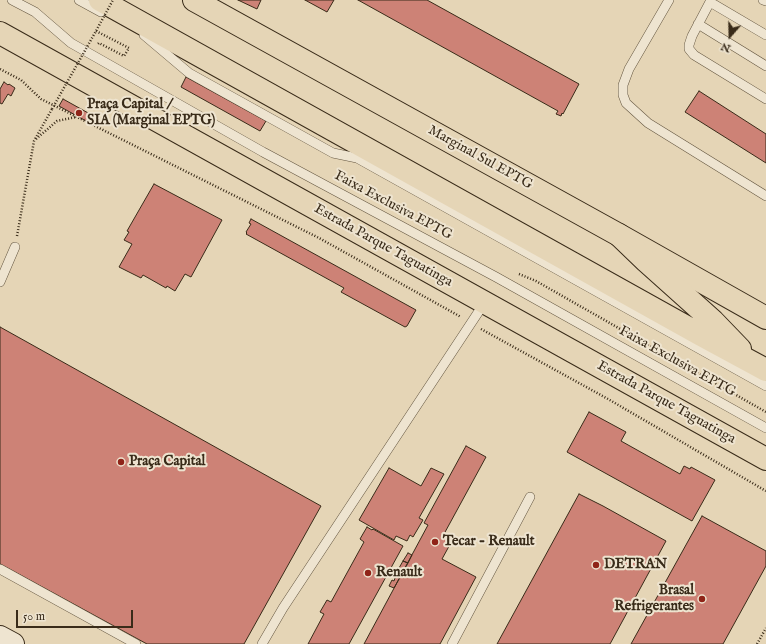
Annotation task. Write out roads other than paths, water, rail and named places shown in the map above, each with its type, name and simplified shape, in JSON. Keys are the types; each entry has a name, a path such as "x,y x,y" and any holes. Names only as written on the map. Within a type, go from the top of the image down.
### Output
{"main road":[{"name":"Marginal Sul EPTG","path":"194,0 766,318"},
{"path":"106,9 761,367"},
{"name":"Estrada Parque Taguatinga","path":"0,33 766,459"},
{"path":"619,235 646,262 713,321 761,367"},
{"path":"0,637 12,644"}],"lane":[{"name":"Faixa Exclusiva EPTG","path":"12,0 35,12 71,43 263,152 503,281 766,428"},
{"path":"79,0 106,9"},
{"path":"669,0 629,69 624,85 623,95 626,103 648,123 766,196"},
{"path":"766,35 711,1 698,24 689,45 694,55 766,99"},
{"path":"698,24 766,66"},
{"name":"Faixa Exclusiva EPTG","path":"137,31 144,35 189,73 333,153 357,158 766,386"},
{"path":"0,282 15,247"},
{"path":"262,644 283,608 485,302"},
{"path":"452,644 530,497"},
{"path":"0,569 136,644"}],"place":[{"name":"Praça Capital / SIA (Marginal EPTG)","path":"79,113"},
{"name":"Praça Capital","path":"121,462"},
{"name":"Tecar - Renault","path":"435,542"},
{"name":"DETRAN","path":"596,565"},
{"name":"Renault","path":"368,573"},
{"name":"Brasal Refrigerantes","path":"702,599"}]}
